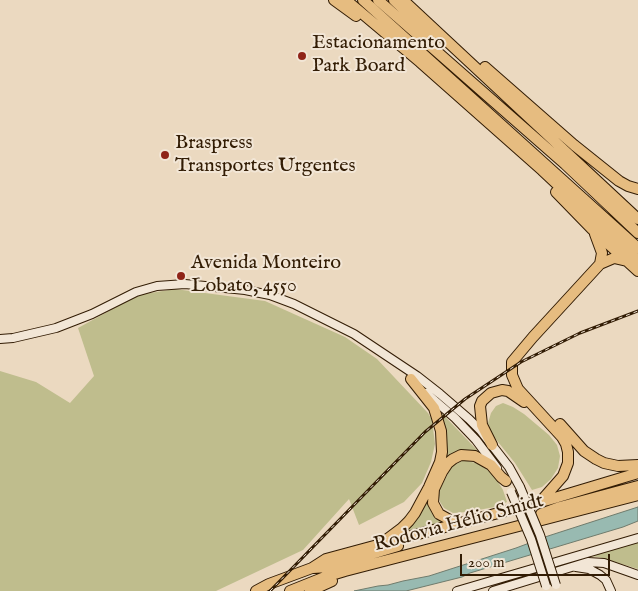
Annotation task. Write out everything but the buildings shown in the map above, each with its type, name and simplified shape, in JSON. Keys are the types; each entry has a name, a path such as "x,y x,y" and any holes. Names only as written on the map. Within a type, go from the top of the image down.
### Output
{"highway":[{"path":"334,0 392,44 420,62"},
{"path":"346,0 420,62 542,170 638,260"},
{"path":"363,0 638,248"},
{"path":"378,0 556,156 638,233"},
{"path":"394,0 546,139 556,156"},
{"path":"403,0 638,219"},
{"path":"414,10 458,42 526,104 619,181 638,189"},
{"path":"542,170 553,189 592,229 638,271"},
{"path":"592,229 602,253 600,264"},
{"path":"540,502 566,472 568,452 562,437 518,389 512,375 512,362 600,264 614,258 627,261"},
{"path":"533,337 518,369 520,380 524,387 590,456 604,463 628,466 638,465"},
{"path":"379,544 409,522 429,487 440,462 442,452 441,431 434,408 411,379"},
{"path":"492,445 482,425 480,406 487,396 495,391 508,391 515,395 548,422"},
{"path":"457,524 439,514 433,503 434,489 448,463 460,456 475,456 491,465 506,481"},
{"name":"Rodovia Hélio Smidt","path":"256,591 269,584 312,568 326,560 379,544 540,502 638,473"},
{"name":"Rodovia Hélio Smidt","path":"312,568 328,567 638,479"},
{"path":"509,528 521,519 638,486"},
{"name":"Rodovia Hélio Smidt","path":"290,591 325,577 637,495"},
{"path":"506,515 520,516 565,506"},
{"path":"310,591 373,564"}],"main road":[{"path":"0,339 13,338 56,328 92,314 124,297 151,287 174,284 245,290 270,295 294,304 354,334 417,376 469,419 509,467 520,487 534,520 557,588"},
{"path":"397,363 411,379 455,418 476,440 506,481 531,539 547,589"},
{"path":"457,591 638,538"},
{"path":"493,591 588,562 604,563 638,575"},
{"path":"572,567 595,571 606,580 611,591"},
{"path":"513,591 533,578"}],"shaded area":[{"path":"175,289 265,301 345,337 377,359 428,413 432,420 435,444 431,462 422,483 404,502 359,525 349,499 303,550 216,591 0,591 0,371 36,382 70,403 94,376 78,328 138,295"},
{"path":"431,402 478,451 460,451 445,461 431,511 436,519 444,522 400,534 442,457"},
{"path":"503,403 524,414 549,435 557,445 560,456 558,468 551,479 542,487 532,490 515,463 490,432 488,423 491,413 496,406"},
{"path":"464,460 479,464 490,472 503,490 507,502 495,507 467,512 453,513 444,508 440,502 440,489 452,466"},
{"path":"638,541 638,569 599,557 589,556"}],"water":[{"path":"638,507 638,521 623,527 462,577 406,591 354,591 429,576"}],"railway":[{"path":"270,591 425,432 465,399 521,362 580,333 638,311"}],"place":[{"name":"Estacionamento Park Board","path":"302,56"},
{"name":"Braspress Transportes Urgentes","path":"165,155"},
{"name":"Avenida Monteiro Lobato, 4550","path":"181,276"}]}
